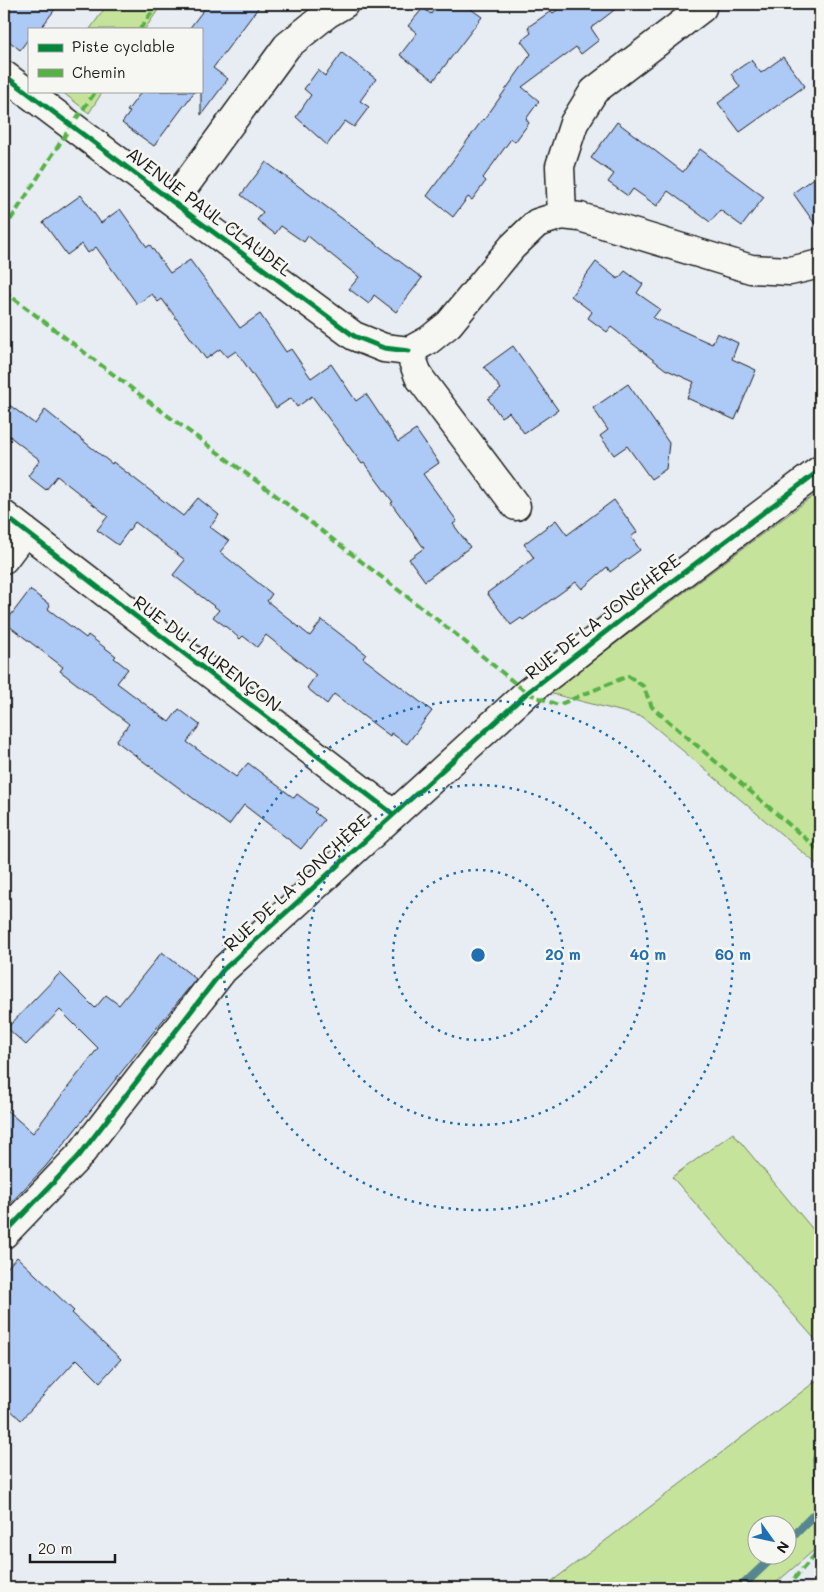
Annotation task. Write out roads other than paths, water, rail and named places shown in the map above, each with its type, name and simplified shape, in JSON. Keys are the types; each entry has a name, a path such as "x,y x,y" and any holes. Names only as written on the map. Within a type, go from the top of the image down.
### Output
{"street":[{"path":"173,202 287,46 326,14 344,4"},
{"path":"562,215 560,166 574,123 594,91 702,8"},
{"name":"AVENUE PAUL CLAUDEL","path":"4,75 354,336 384,348 408,351"},
{"path":"516,506 419,377 408,351 429,340 449,324 512,247 537,223 562,215 580,217 751,269 790,270 820,264"},
{"name":"RUE DE LA JONCHÈRE","path":"4,1234 79,1156 224,970 393,814 538,684 820,470"},
{"path":"4,559 14,523"},
{"name":"RUE DU LAURENÇON","path":"14,523 393,814"}],"waterway":[{"path":"796,1533 820,1509 817,1459 820,1457"},
{"path":"740,1588 765,1564"}]}
